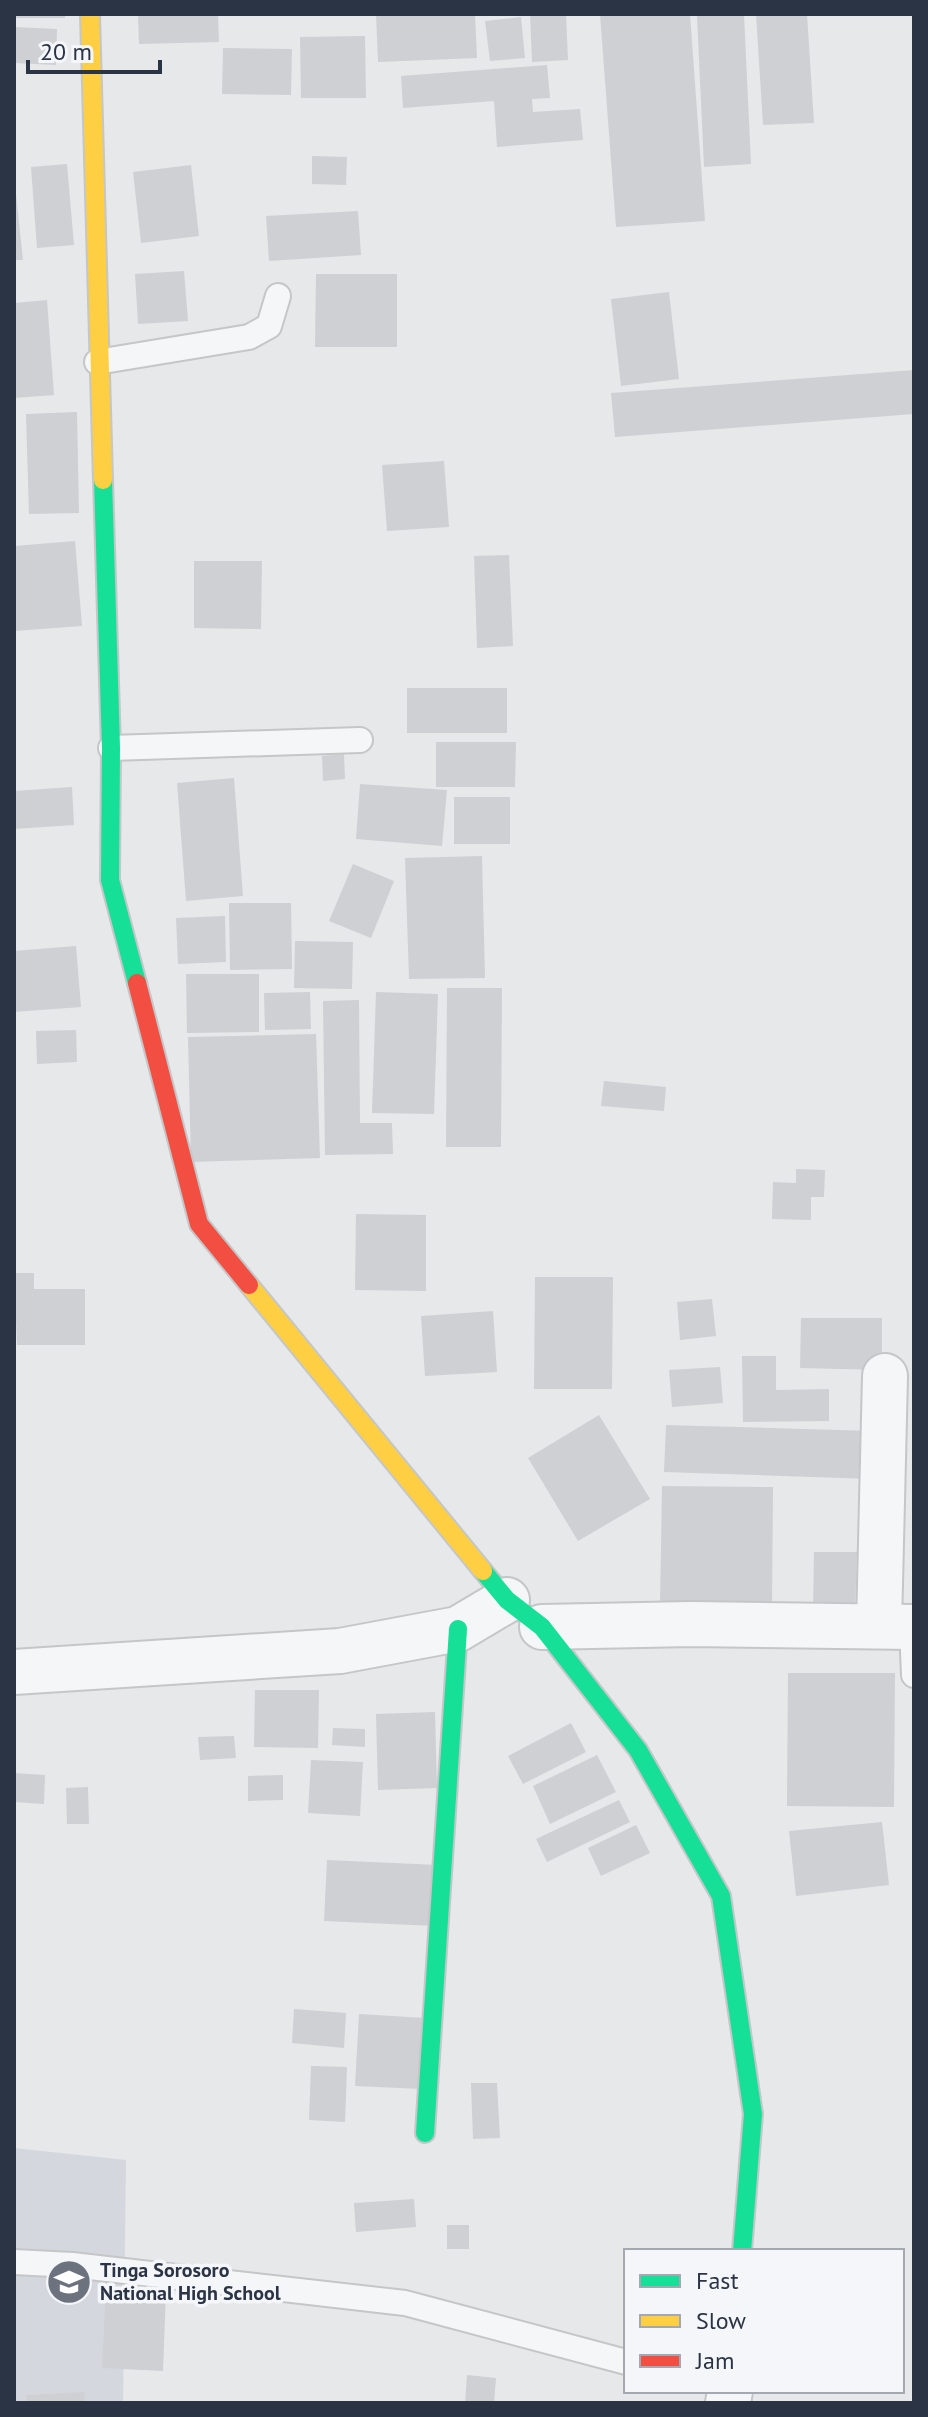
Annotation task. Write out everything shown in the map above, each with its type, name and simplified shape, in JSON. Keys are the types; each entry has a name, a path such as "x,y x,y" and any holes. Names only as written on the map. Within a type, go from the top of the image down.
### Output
{"street":[{"path":"90,14 97,362 111,748 110,880 199,1224 507,1600 542,1627 638,1750 721,1896 753,2114 742,2249"},
{"path":"542,1627 902,1627 885,1376"},
{"path":"14,1672 340,1651 458,1629 507,1600"},
{"path":"425,2133 458,1629"}],"lane":[{"path":"97,362 249,337 269,326 278,296"},
{"path":"111,748 360,740"},
{"path":"902,1627 914,1675"},
{"path":"14,2262 72,2265 405,2303 624,2361"}],"shaded area":[{"name":"Tinga Sorosoro National High School","path":"14,2148 126,2160 123,2403 14,2403"}],"building":[{"path":"14,14 65,14 65,18 14,18"},
{"path":"138,14 218,14 219,42 139,44"},
{"path":"376,14 475,14 477,58 378,62"},
{"path":"530,14 566,14 568,60 532,62"},
{"path":"600,14 690,14 705,221 616,227"},
{"path":"744,14 751,164 704,167 697,16"},
{"path":"756,14 807,14 814,123 763,125"},
{"path":"521,17 525,58 490,61 485,21"},
{"path":"14,27 57,29 56,65 14,63"},
{"path":"365,36 366,98 301,98 300,37"},
{"path":"223,48 292,49 291,95 222,94"},
{"path":"547,65 550,98 532,99 533,112 580,109 583,140 497,147 494,101 403,108 401,76"},
{"path":"312,156 347,157 346,185 312,184"},
{"path":"67,164 74,245 37,248 31,167"},
{"path":"191,165 199,236 141,243 133,172"},
{"path":"14,175 23,260 14,260"},
{"path":"358,211 361,255 269,261 266,216"},
{"path":"184,271 188,321 138,324 135,274"},
{"path":"316,274 397,274 397,347 315,347"},
{"path":"669,292 679,379 621,386 611,299"},
{"path":"47,300 54,395 14,398 14,303"},
{"path":"914,370 914,414 615,437 611,393"},
{"path":"77,412 79,513 29,514 26,414"},
{"path":"444,461 449,527 387,531 382,465"},
{"path":"75,541 82,626 14,631 14,546"},
{"path":"509,555 513,646 477,648 474,556"},
{"path":"194,561 262,561 261,629 194,628"},
{"path":"407,688 507,688 507,733 407,733"},
{"path":"436,742 516,742 515,787 436,787"},
{"path":"344,754 345,779 323,781 322,756"},
{"path":"234,778 243,896 186,901 177,783"},
{"path":"360,784 447,790 442,846 356,839"},
{"path":"72,787 74,825 14,829 14,791"},
{"path":"454,797 510,797 510,844 454,844"},
{"path":"482,856 485,978 409,979 405,858"},
{"path":"353,864 394,881 371,938 329,921"},
{"path":"229,903 291,903 292,969 230,970"},
{"path":"225,916 226,962 178,964 176,918"},
{"path":"295,941 353,942 352,989 294,988"},
{"path":"76,946 81,1007 14,1012 14,951"},
{"path":"186,974 259,974 259,1032 187,1033"},
{"path":"447,988 502,988 501,1147 446,1147"},
{"path":"310,992 311,1029 265,1030 264,993"},
{"path":"376,992 438,994 434,1114 372,1113"},
{"path":"359,1000 360,1123 392,1123 393,1154 325,1155 323,1001"},
{"path":"76,1030 77,1062 37,1064 36,1031"},
{"path":"316,1034 320,1158 191,1162 188,1037"},
{"path":"604,1081 666,1087 664,1111 601,1106"},
{"path":"796,1169 825,1170 824,1197 811,1197 811,1220 772,1219 773,1182 796,1183"},
{"path":"356,1214 426,1215 426,1291 355,1290"},
{"path":"14,1273 34,1273 34,1289 85,1289 85,1345 17,1345"},
{"path":"535,1277 613,1277 612,1389 534,1389"},
{"path":"712,1299 716,1336 680,1340 677,1302"},
{"path":"493,1311 497,1372 425,1376 421,1316"},
{"path":"801,1318 882,1318 882,1370 800,1368"},
{"path":"742,1356 776,1356 776,1390 829,1389 829,1421 743,1422"},
{"path":"720,1367 723,1403 672,1407 669,1370"},
{"path":"599,1415 650,1499 578,1541 528,1458"},
{"path":"666,1425 873,1431 872,1479 664,1472"},
{"path":"662,1486 773,1487 772,1607 660,1607"},
{"path":"814,1552 857,1552 855,1612 813,1611"},
{"path":"788,1673 895,1673 894,1807 787,1806"},
{"path":"255,1690 319,1690 318,1748 254,1747"},
{"path":"435,1712 437,1788 378,1790 376,1714"},
{"path":"571,1723 586,1752 523,1784 508,1756"},
{"path":"333,1728 365,1729 365,1747 332,1745"},
{"path":"234,1736 236,1758 200,1760 198,1737"},
{"path":"597,1755 616,1792 550,1824 533,1786"},
{"path":"311,1760 363,1762 360,1816 308,1813"},
{"path":"14,1773 45,1775 44,1804 14,1802"},
{"path":"283,1775 283,1800 248,1801 248,1776"},
{"path":"88,1787 89,1824 67,1824 66,1788"},
{"path":"619,1800 630,1822 547,1862 536,1839"},
{"path":"882,1822 889,1885 796,1896 789,1831"},
{"path":"636,1825 650,1853 601,1876 588,1848"},
{"path":"327,1860 438,1865 435,1926 324,1921"},
{"path":"294,2009 346,2013 344,2048 292,2043"},
{"path":"359,2014 425,2018 421,2089 355,2086"},
{"path":"311,2066 347,2067 345,2122 309,2120"},
{"path":"471,2083 497,2083 500,2138 473,2139"},
{"path":"414,2199 416,2227 356,2232 354,2203"},
{"path":"447,2225 469,2225 469,2249 447,2249"},
{"path":"106,2289 166,2292 163,2371 102,2368"},
{"path":"467,2375 496,2378 494,2403 465,2403"},
{"path":"84,2392 85,2403 27,2403 26,2395"}],"traffic: fast":[{"path":"103,480 111,748 110,880 137,983"},
{"path":"483,1571 507,1600 542,1627 638,1750 721,1896 753,2114 742,2249"},
{"path":"425,2133 458,1629"}],"traffic: slow":[{"path":"90,14 103,480"},
{"path":"249,1285 483,1571"}],"traffic: jam":[{"path":"137,983 199,1224 249,1285"}],"place":[{"name":"Tinga Sorosoro National High School","path":"69,2282"}]}
